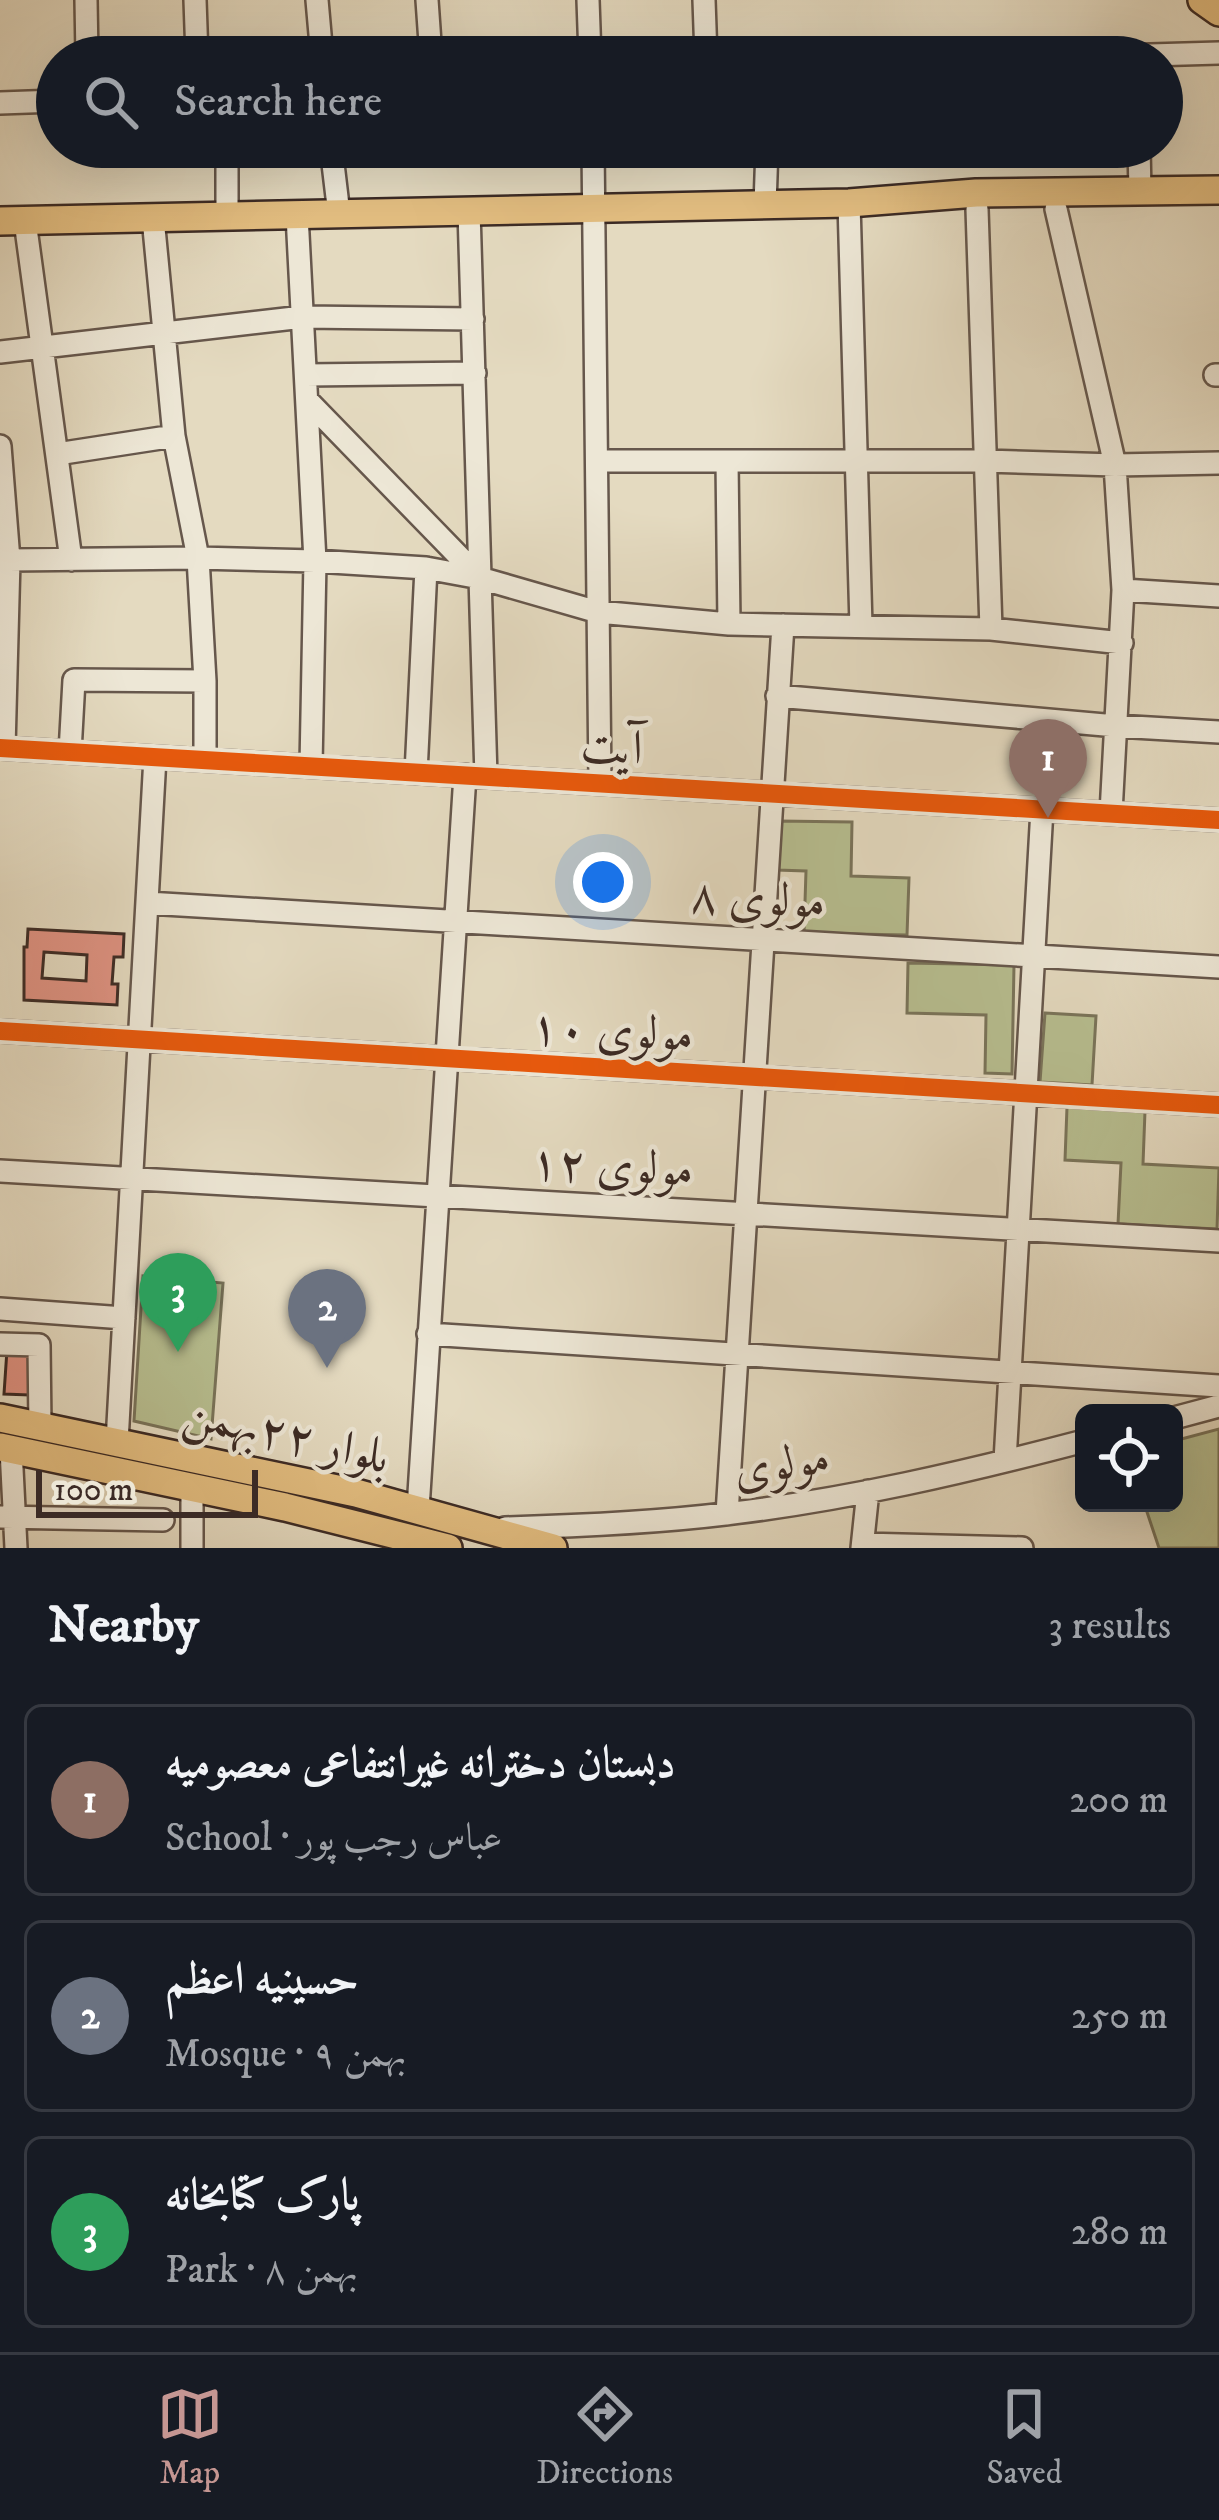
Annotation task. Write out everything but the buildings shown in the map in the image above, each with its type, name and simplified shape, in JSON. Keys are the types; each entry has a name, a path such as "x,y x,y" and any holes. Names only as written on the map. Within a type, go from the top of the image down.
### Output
{"main road":[{"path":"1202,0 1219,12"},
{"path":"12,221 1219,190"},
{"path":"849,203 977,209 1219,208"},
{"name":"بلوار ۲۲بهمن","path":"0,1418 270,1474 553,1548"},
{"name":"بلوار ۲۲بهمن","path":"5,1448 270,1503 440,1547"},
{"path":"270,1474 270,1503"}],"street":[{"path":"86,0 87,36"},
{"path":"195,0 196,36"},
{"path":"317,0 320,36"},
{"path":"427,0 430,36"},
{"path":"588,0 589,36"},
{"path":"704,0 705,36"},
{"path":"1183,54 1219,52"},
{"path":"0,104 36,102"},
{"path":"227,168 227,216"},
{"path":"334,168 339,214"},
{"path":"593,168 600,783"},
{"path":"765,205 766,168"},
{"path":"1139,168 1140,192"},
{"path":"849,203 861,626"},
{"path":"977,209 991,629"},
{"path":"1056,209 1115,465 1123,590 1111,813"},
{"path":"418,1509 455,921 476,776 480,578 469,211"},
{"path":"297,215 315,561 311,766"},
{"path":"153,218 174,436 199,558 205,760"},
{"path":"12,221 42,345 71,560"},
{"path":"0,352 303,317 473,319"},
{"path":"306,375 475,373"},
{"path":"307,400 480,578"},
{"path":"57,454 174,436"},
{"path":"0,449 9,560 2,748"},
{"path":"597,461 1219,463"},
{"path":"727,461 729,624"},
{"path":"9,560 199,558 426,568 480,578 598,612 729,624 991,629 1122,643"},
{"path":"416,772 426,568"},
{"path":"1123,590 1219,596"},
{"path":"727,1514 783,625"},
{"path":"70,752 74,680 205,681"},
{"path":"777,695 1219,732"},
{"name":"آیت","path":"2,748 1219,820"},
{"path":"117,1442 155,757"},
{"path":"1005,1462 1042,809"},
{"name":"مولوی ۸","path":"147,903 1219,967"},
{"name":"مولوی ۱۰","path":"0,1031 1219,1105"},
{"name":"مولوی ۱۲","path":"0,1171 1219,1241"},
{"path":"0,1309 124,1318"},
{"path":"428,1334 1219,1386"},
{"path":"0,1344 38,1345 40,1426"},
{"path":"1183,1416 1219,1406"},
{"name":"مولوی","path":"485,1528 597,1526 727,1514 868,1491 1075,1443"},
{"path":"5,1448 7,1518 16,1548"},
{"path":"192,1487 192,1548"},
{"path":"868,1491 863,1546 1022,1548"},
{"path":"7,1518 163,1520"}],"green space":[{"path":"778,821 852,822 851,876 909,878 907,935 804,933 806,871 777,870"},
{"path":"908,963 1014,965 1012,1074 985,1073 986,1015 907,1013"},
{"path":"1045,1013 1096,1016 1092,1085 1040,1082"},
{"path":"1067,1107 1145,1111 1143,1164 1219,1168 1217,1229 1118,1224 1121,1163 1065,1160"},
{"path":"143,1276 223,1283 211,1439 134,1421"},
{"path":"1219,1429 1219,1548 1159,1548 1147,1512 1183,1512 1183,1439"}],"cycle path":[{"path":"0,748 1219,820"},
{"path":"0,1031 1219,1105"}],"place":[{"name":"دبستان دخترانه غیرانتفاعی معصومیه","path":"1048,818"},
{"name":"پارک کتابخانه","path":"178,1352"},
{"name":"حسینیه اعظم","path":"327,1368"}]}
